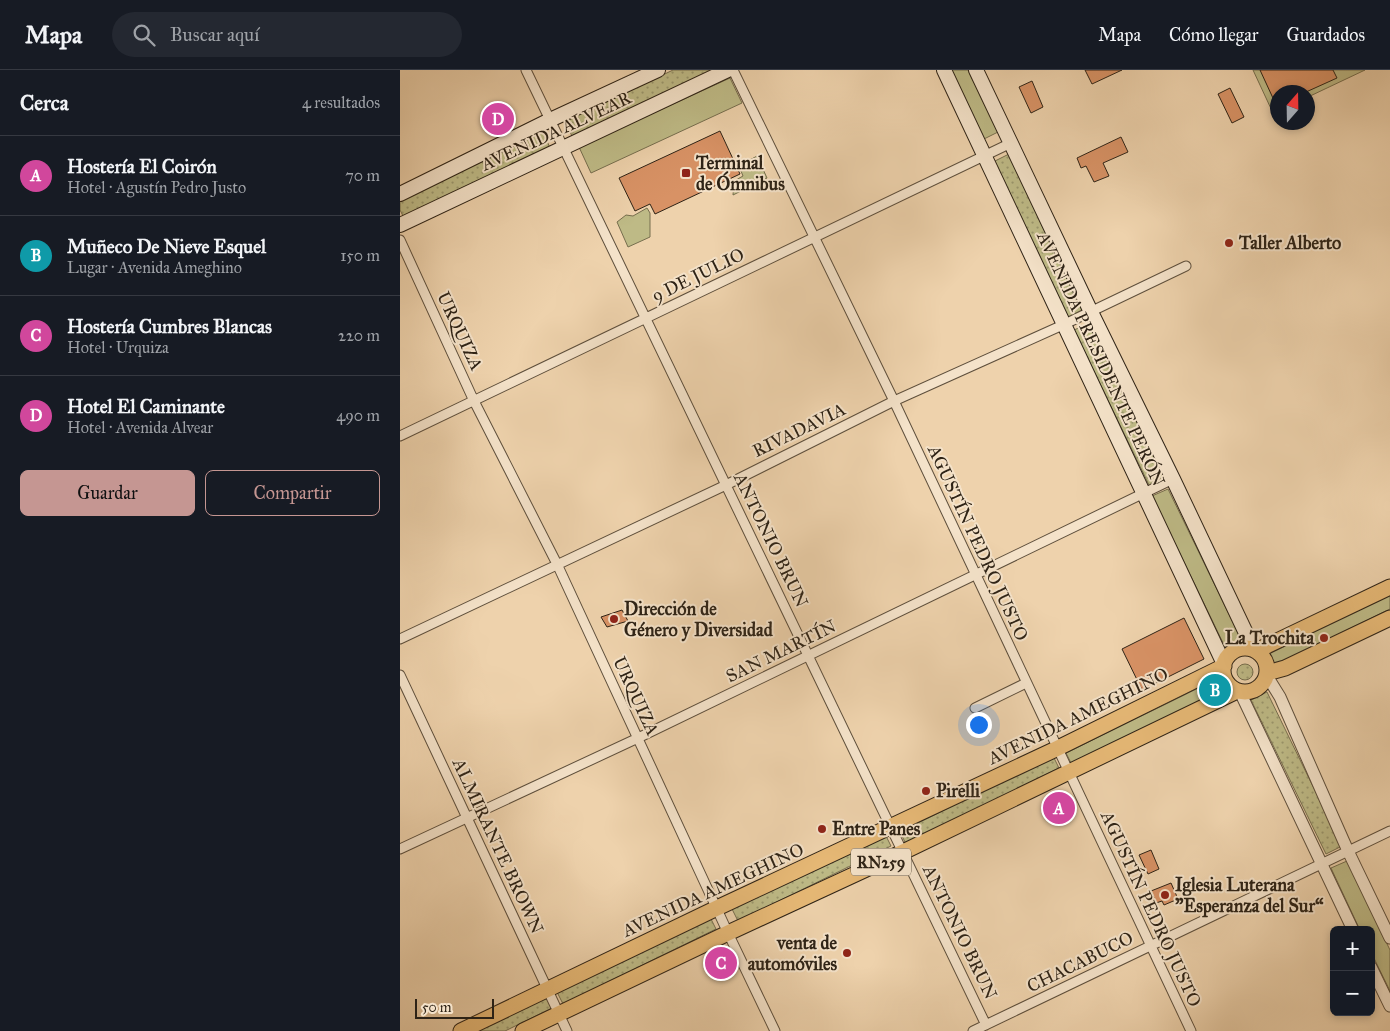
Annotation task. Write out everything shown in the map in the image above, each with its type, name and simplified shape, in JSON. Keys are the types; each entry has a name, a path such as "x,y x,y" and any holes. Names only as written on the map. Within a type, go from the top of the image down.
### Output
{"highway":[{"name":"RN259","path":"1224,665 1234,651 1240,649 1255,650 1390,586"},
{"name":"RN259","path":"523,1031 1239,691 1252,692 1264,683 1267,674 1285,668 1390,618"},
{"path":"1255,650 1265,660 1267,674"},
{"path":"1224,665 1226,682 1239,691"},
{"name":"AVENIDA AMEGHINO","path":"461,1031 717,908 1056,749 1224,665"}],"main road":[{"name":"AVENIDA ALVEAR","path":"400,194 550,120 658,70"},
{"name":"AVENIDA ALVEAR","path":"400,225 728,70"},
{"name":"AVENIDA PRESIDENTE PERÓN","path":"944,70 1224,665"},
{"name":"AVENIDA PRESIDENTE PERÓN","path":"976,70 1255,650"}],"street":[{"name":"ANTONIO BRUN","path":"526,70 986,1025"},
{"name":"AGUSTÍN PEDRO JUSTO","path":"733,70 894,401 1056,749 1191,1031"},
{"name":"9 DE JULIO","path":"400,436 1011,143"},
{"name":"URQUIZA","path":"400,240 474,401 557,564 728,933 776,1031"},
{"name":"RIVADAVIA","path":"400,638 726,484 894,401 1091,312 1186,266"},
{"name":"SAN MARTÍN","path":"400,849 638,738 1173,479"},
{"path":"1267,674 1280,697 1348,851 1390,938"},
{"name":"ALMIRANTE BROWN","path":"400,675 567,1031"},
{"path":"975,708 1026,683"},
{"path":"1239,691 1351,926"},
{"name":"CHACABUCO","path":"973,1031 1390,831"},
{"path":"1373,971 1390,1006"}],"shaded area":[{"path":"673,70 715,70 573,138 565,122"},
{"path":"951,70 968,70 998,132 984,139"},
{"path":"1253,70 1365,70 1315,94 1315,85 1270,85 1270,107"},
{"path":"730,78 742,103 591,173 579,147"},
{"path":"543,132 550,148 404,218 400,210 400,201"},
{"path":"1009,154 1084,309 1068,317 993,162"},
{"path":"757,156 767,178 733,195 734,181 743,176 739,166"},
{"path":"647,208 650,213 650,237 628,247 617,222 626,215 633,216"},
{"path":"1090,323 1165,477 1149,485 1074,330"},
{"path":"1168,489 1243,643 1227,651 1152,496"},
{"path":"1390,594 1390,609 1273,666 1267,655"},
{"path":"1245,664 1251,666 1253,672 1251,678 1245,680 1239,678 1237,672 1239,666"},
{"path":"1219,678 1225,690 1072,765 1066,753"},
{"path":"1267,692 1342,846 1326,854 1251,700"},
{"path":"1053,756 1059,768 906,844 900,832"},
{"path":"885,834 891,846 738,921 732,909"},
{"path":"1347,861 1390,950 1390,991 1375,960 1375,926 1358,926 1331,868"},
{"path":"710,917 716,929 563,1004 557,992"},
{"path":"546,996 552,1008 505,1031 475,1031"}],"building":[{"path":"1085,70 1122,70 1092,84"},
{"path":"1260,70 1333,70 1337,78 1315,88 1315,85 1270,85 1270,92"},
{"path":"1032,81 1043,107 1031,113 1019,87"},
{"path":"1230,88 1244,117 1232,123 1218,94"},
{"name":"Terminal de Ómnibus","path":"720,131 740,174 655,214 650,204 635,211 619,178"},
{"path":"1121,137 1128,152 1103,163 1109,176 1094,182 1086,166 1081,168 1077,158"},
{"name":"Dirección de Género y Diversidad","path":"622,610 628,621 607,627 601,617"},
{"path":"1184,618 1204,659 1142,690 1122,649"},
{"path":"1151,850 1159,869 1148,874 1139,855"},
{"name":"Iglesia Luterana ”Esperanza del Sur“","path":"1171,883 1178,899 1164,905 1162,901 1156,903 1151,891"}],"place":[{"name":"Hotel El Caminante","path":"498,119"},
{"name":"Terminal de Ómnibus","path":"686,173"},
{"name":"Taller Alberto","path":"1229,243"},
{"name":"Dirección de Género y Diversidad","path":"614,619"},
{"name":"La Trochita","path":"1324,638"},
{"name":"Muñeco De Nieve Esquel","path":"1215,690"},
{"name":"Pirelli","path":"926,791"},
{"name":"Hostería El Coirón","path":"1059,808"},
{"name":"Entre Panes","path":"822,829"},
{"name":"Iglesia Luterana ”Esperanza del Sur“","path":"1165,895"},
{"name":"venta de automóviles","path":"847,953"},
{"name":"Hostería Cumbres Blancas","path":"721,963"}]}
